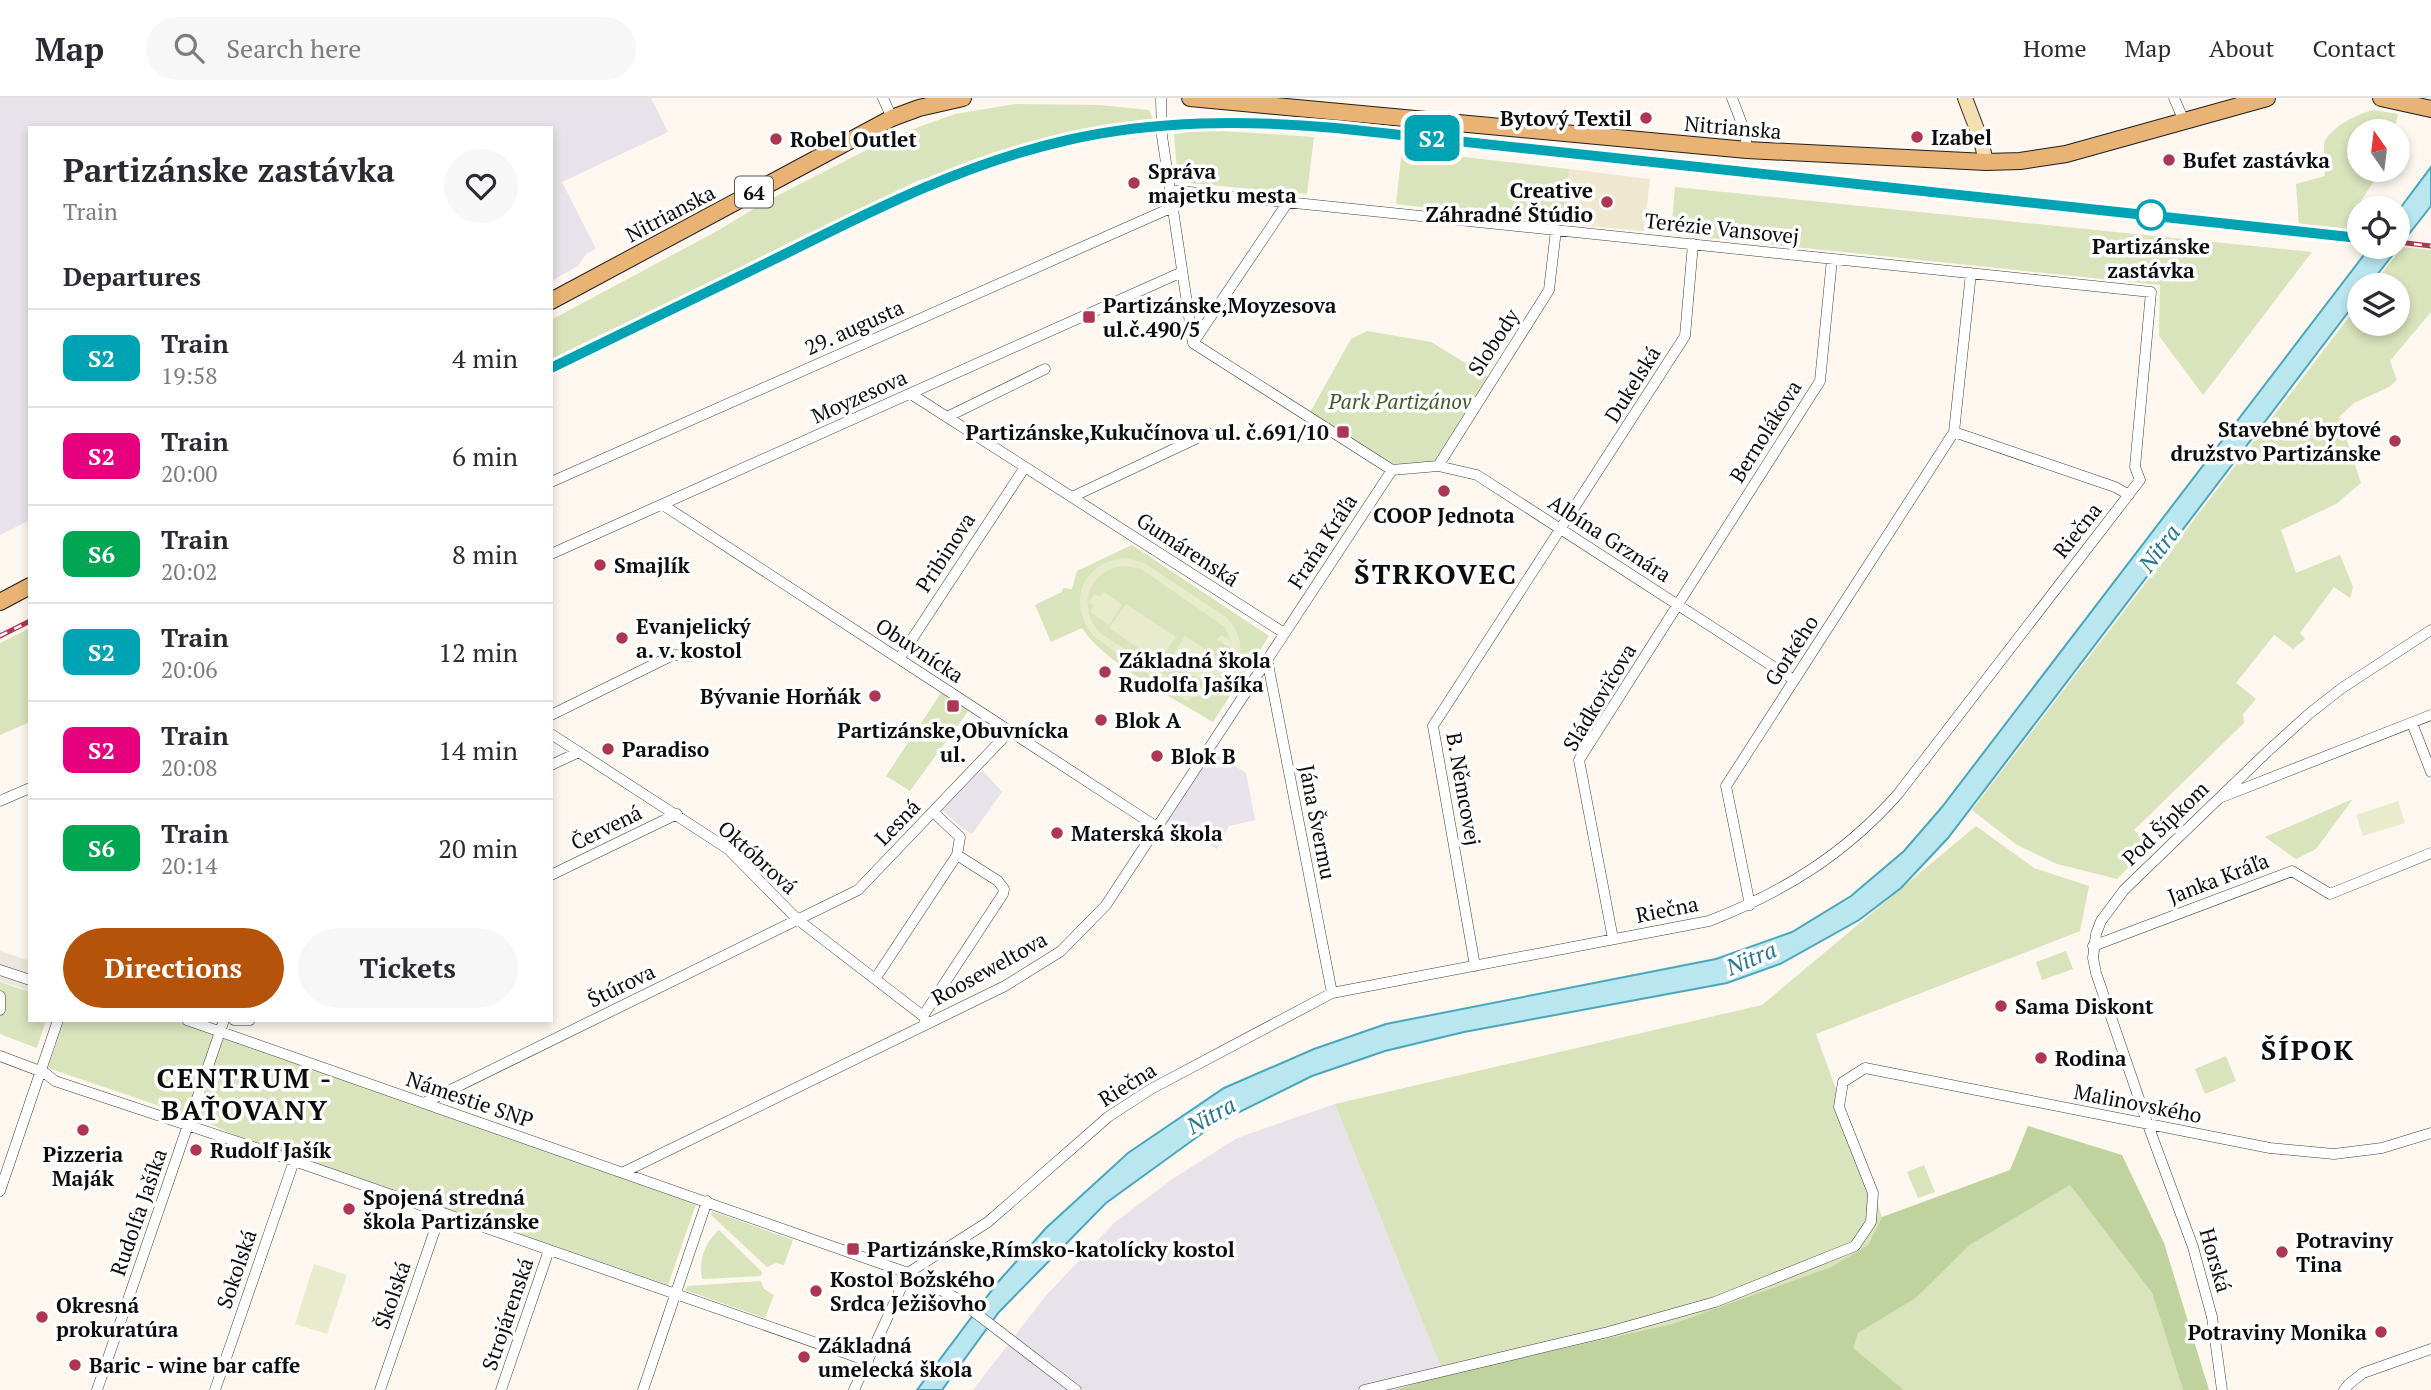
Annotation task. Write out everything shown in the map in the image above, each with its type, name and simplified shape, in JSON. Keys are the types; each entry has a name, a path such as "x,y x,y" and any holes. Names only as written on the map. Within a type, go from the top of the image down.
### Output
{"main road":[{"name":"Nitrianska","path":"553,300 892,118 924,103 963,98"},
{"name":"Nitrianska","path":"1190,98 1747,150 1986,162 2020,161 2066,154 2248,101 2267,98"},
{"path":"2381,98 2431,109"},
{"path":"0,602 28,587"}],"street":[{"path":"883,98 892,118"},
{"path":"1161,98 1162,136 1193,342 1392,470"},
{"path":"1732,98 1745,132 1747,150"},
{"path":"1965,98 1981,140 1986,162"},
{"path":"2174,98 2183,121"},
{"name":"Terézie Vansovej","path":"1170,190 2151,292"},
{"path":"1193,342 1288,202"},
{"name":"29. augusta","path":"553,481 1173,207"},
{"name":"Slobody","path":"1438,466 1549,290 1556,230"},
{"name":"Dukelská","path":"1562,530 1685,336 1693,244"},
{"name":"Bernolákova","path":"1678,605 1820,381 1832,259"},
{"name":"Moyzesova","path":"553,553 1182,272"},
{"name":"Gorkého","path":"1750,905 1726,786 1954,432 1970,273"},
{"name":"Riečna","path":"908,1273 988,1222 1108,1117 1151,1089 1332,993 1709,921 1750,905 1821,864 1861,833 1898,794 2140,480 2135,467 2151,292"},
{"path":"947,417 1045,369"},
{"name":"Gumárenská","path":"911,394 1284,633"},
{"path":"1954,432 2115,487 2129,495"},
{"path":"1072,497 1208,433"},
{"name":"Albína Grznára","path":"1392,470 1438,466 1477,475 1794,680"},
{"name":"Pribinova","path":"899,659 1025,467"},
{"name":"Fraňa Kráľa","path":"1284,633 1392,470"},
{"name":"Obuvnícka","path":"663,505 1157,827"},
{"name":"B. Němcovej","path":"1475,966 1433,726 1562,530"},
{"name":"Sládkovičova","path":"1613,939 1578,760 1678,605"},
{"name":"Pod Šípkom","path":"2093,946 2101,921 2124,890 2267,752 2342,688 2431,630"},
{"name":"Rooseweltova","path":"624,1172 925,1020 1004,986 1061,951 1106,905 1284,633"},
{"path":"553,714 673,655 692,656"},
{"name":"Jána Švermu","path":"1267,659 1332,993"},
{"path":"2218,798 2431,715"},
{"path":"2412,723 2431,772"},
{"name":"Lesná","path":"797,919 858,890 1010,731"},
{"name":"Októbrová","path":"553,735 728,849 797,919 925,1020"},
{"path":"553,764 579,752"},
{"path":"0,801 28,789"},
{"path":"875,979 957,855 960,837 933,812"},
{"name":"Červená","path":"553,874 677,814"},
{"name":"Janka Kráľa","path":"2093,946 2292,871 2330,894 2431,853"},
{"path":"925,1020 1004,889 998,881 957,855"},
{"name":"Štúrova","path":"424,1103 797,919"},
{"path":"2093,946 2096,972 2148,1125"},
{"path":"0,970 28,979"},
{"path":"0,996 0,1010"},
{"path":"0,1191 57,1022"},
{"name":"Námestie SNP","path":"193,1022 908,1273 956,1298 1076,1390"},
{"path":"187,1126 223,1022"},
{"path":"0,1056 41,1072 55,1081 294,1161 868,1361"},
{"name":"Malinovského","path":"1364,1390 1608,1332 1715,1302 1856,1246 1871,1222 1873,1193 1839,1107 1843,1082 1865,1068 2270,1148 2334,1154 2382,1148 2431,1133"},
{"name":"Horská","path":"2148,1125 2193,1247 2212,1317 2222,1390"},
{"name":"Rudolfa Jašíka","path":"97,1390 187,1126"},
{"path":"2157,1146 2169,1129"},
{"name":"Sokolská","path":"215,1390 294,1161"},
{"path":"643,1390 707,1201"},
{"name":"Školská","path":"380,1390 440,1212"},
{"name":"Strojárenská","path":"501,1390 549,1250"},
{"path":"853,1390 908,1273"},
{"path":"2344,1390 2363,1373 2431,1349"}],"shaded area":[{"path":"0,98 651,98 668,132 562,182 596,249 587,253 578,266 553,280 553,126 28,126 28,521 0,535"},
{"name":"Creative Záhradné Štúdio","path":"1569,169 1650,179 1644,231 1565,224"},
{"path":"1212,751 1246,773 1255,820 1229,826 1217,849 1165,822"},
{"path":"983,771 1002,792 972,834 942,810"},
{"path":"0,951 28,960 28,990 0,981"},
{"path":"1335,1104 1444,1375 1394,1390 973,1390 1044,1298 1113,1224 1171,1180 1237,1138"}],"green space":[{"path":"1015,104 1100,105 1149,110 1154,121 1100,128 1037,141 917,181 553,361 553,319 719,230 763,203 894,136 955,114"},
{"path":"2373,110 2398,114 2397,119 2351,119"},
{"path":"2347,121 2347,182 2373,182 2364,196 2347,196 2347,231 2299,226 2296,184 2325,176 2326,139"},
{"path":"1207,130 1314,137 1307,194 1178,182 1174,134"},
{"path":"1402,150 1569,169 1565,224 1396,204"},
{"path":"1675,187 2312,252 2203,395 2159,336 2160,285 1671,234"},
{"path":"2410,248 2431,250 2431,312 2390,361 2397,380 2389,387 2354,403 2339,417 2361,483 2336,504 2281,530 2296,573 2340,555 2353,587 2350,598 2334,587 2300,633 2305,639 2293,649 2274,635 2236,683 2256,699 2243,714 2244,723 2134,830 2149,847 2117,879 2057,864 2017,845 1972,810 2347,320 2347,336 2410,336 2410,273 2382,273 2393,259 2410,259"},
{"name":"Park Partizánov","path":"1367,331 1431,342 1492,379 1438,466 1392,470 1308,416 1351,339"},
{"path":"1132,545 1269,636 1213,722 1124,667 1092,641 1082,628 1051,642 1035,605 1062,592 1063,588 1072,589 1077,571"},
{"path":"1126,558 1144,563 1226,617 1240,643 1237,668 1230,679 1220,688 1192,697 1188,702 1096,638 1081,612 1082,587 1098,567","holes":["1126,566 1141,569 1225,627 1231,641 1221,635 1217,640 1233,649 1233,654 1229,669 1215,683 1227,664 1185,636 1170,660 1210,686 1199,689 1181,686 1100,633 1092,622 1088,600 1095,581 1114,568"]},
{"path":"1104,592 1122,605 1109,625 1090,612 1094,606 1089,602 1095,594 1100,597"},
{"path":"1126,604 1176,637 1159,662 1109,628"},
{"path":"28,629 28,723 0,735 0,643"},
{"path":"947,684 974,703 910,791 886,776"},
{"path":"2353,799 2316,849 2296,859 2265,837"},
{"path":"2398,801 2405,823 2363,836 2356,815"},
{"path":"1976,826 2034,868 2089,886 2080,931 1816,1034 1882,1217 1868,1245 1831,1267 1672,1324 1444,1375 1335,1104 1762,1005"},
{"path":"2066,951 2073,969 2042,980 2036,962"},
{"path":"0,982 28,991 28,1022 45,1022 37,1048 0,1034"},
{"path":"63,1022 178,1022 696,1204 668,1285 48,1068"},
{"path":"2226,1056 2236,1081 2205,1094 2195,1069"},
{"path":"2028,1126 2122,1155 2164,1243 2209,1390 2183,1390 2152,1293 2070,1185 1970,1245 1916,1298 1858,1333 1853,1348 1904,1390 1394,1390 1444,1375 1672,1324 1831,1267 1868,1245 1882,1217 2010,1170"},
{"path":"1924,1165 1935,1192 1918,1198 1907,1172"},
{"path":"2070,1185 2152,1293 2183,1390 1904,1390 1852,1348 1858,1333 1916,1298 1970,1245"},
{"path":"712,1211 793,1240 784,1265 776,1263 767,1267 711,1215"},
{"path":"719,1230 762,1272 761,1276 702,1279 704,1252"},
{"path":"314,1264 347,1275 327,1334 295,1324"},
{"path":"761,1281 764,1289 774,1295 765,1318 685,1290 687,1286"}],"water":[{"path":"2431,167 2431,206 2410,233 2410,196"},
{"path":"2361,259 2389,259 2378,273 2350,273"},
{"name":"Nitra","path":"2347,277 2347,314 1948,838 1901,888 1859,920 1780,964 1727,983 1464,1032 1385,1051 1312,1076 1215,1124 1106,1203 999,1312 942,1390 917,1390 998,1282 1046,1228 1128,1153 1224,1088 1314,1049 1386,1024 1716,959 1792,932 1851,896 1904,851 1942,807"}],"railway":[{"path":"553,367 859,218 973,168 1032,148 1070,139 1183,124 1336,128 2347,237"},
{"path":"2410,243 2431,246"},
{"path":"0,636 28,622"}],"train":[{"name":"S2","path":"553,367 884,206 964,171 1032,148 1071,139 1184,123 1253,122 1336,128 2347,237"}],"place":[{"name":"Bytový Textil","path":"1646,118"},
{"name":"Izabel","path":"1917,137"},
{"name":"Robel Outlet","path":"776,139"},
{"name":"Bufet zastávka","path":"2169,160"},
{"name":"Správa majetku mesta","path":"1134,183"},
{"name":"Creative Záhradné Štúdio","path":"1607,202"},
{"name":"Partizánske zastávka","path":"2151,215"},
{"name":"Partizánske,Moyzesova ul.č.490/5","path":"1089,317"},
{"name":"Partizánske,Kukučínova ul. č.691/10","path":"1343,432"},
{"name":"Stavebné bytové družstvo Partizánske","path":"2395,441"},
{"name":"COOP Jednota","path":"1444,491"},
{"name":"Smajlík","path":"600,565"},
{"name":"Evanjelický a. v. kostol","path":"622,638"},
{"name":"Základná škola Rudolfa Jašíka","path":"1105,672"},
{"name":"Bývanie Horňák","path":"875,696"},
{"name":"Partizánske,Obuvnícka ul.","path":"953,706"},
{"name":"Blok A","path":"1101,720"},
{"name":"Paradiso","path":"608,749"},
{"name":"Blok B","path":"1157,756"},
{"name":"Materská škola","path":"1057,833"},
{"name":"Sama Diskont","path":"2001,1006"},
{"name":"Rodina","path":"2041,1058"},
{"name":"Pizzeria Maják","path":"83,1130"},
{"name":"Rudolf Jašík","path":"196,1150"},
{"name":"Spojená stredná škola Partizánske","path":"349,1209"},
{"name":"Partizánske,Rímsko-katolícky kostol","path":"853,1249"},
{"name":"Potraviny Tina","path":"2282,1252"},
{"name":"Kostol Božského Srdca Ježišovho","path":"816,1291"},
{"name":"Okresná prokuratúra","path":"42,1317"},
{"name":"Potraviny Monika","path":"2381,1332"},
{"name":"Základná umelecká škola","path":"804,1357"},
{"name":"Baric - wine bar caffe","path":"75,1365"}],"district":[{"name":"ŠTRKOVEC","path":"1436,573"},
{"name":"ŠÍPOK","path":"2308,1049"},
{"name":"CENTRUM - BAŤOVANY","path":"245,1093"}]}
